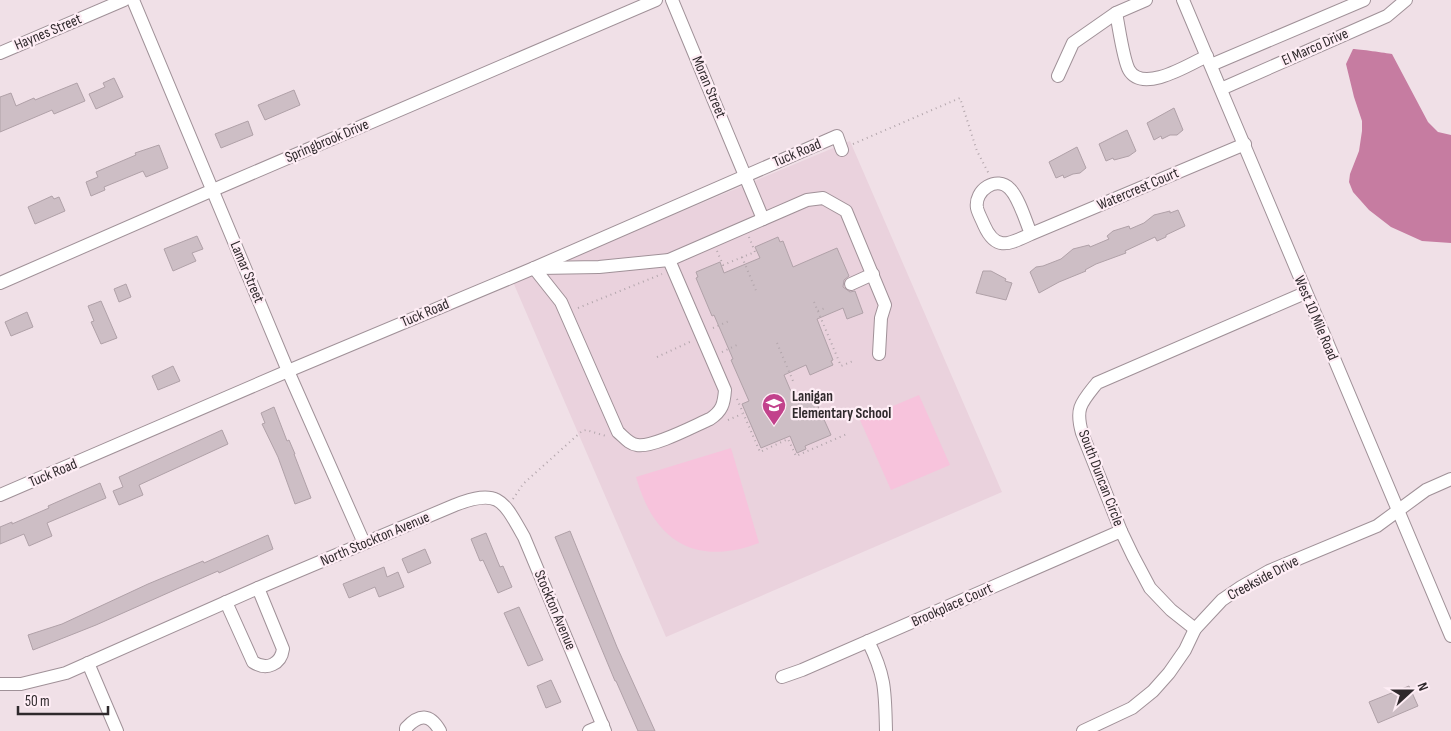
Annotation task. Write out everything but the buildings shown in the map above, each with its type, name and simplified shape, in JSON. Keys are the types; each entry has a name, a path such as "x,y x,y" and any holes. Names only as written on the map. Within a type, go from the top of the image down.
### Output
{"street":[{"name":"Haynes Street","path":"0,53 124,0"},
{"name":"Lamar Street","path":"133,0 288,371 364,543"},
{"name":"Springbrook Drive","path":"0,283 656,0"},
{"name":"Moran Street","path":"672,0 763,219"},
{"path":"1058,76 1073,43 1116,13 1146,0"},
{"name":"West 10 Mile Road","path":"1183,0 1451,636"},
{"name":"El Marco Drive","path":"1116,13 1129,71 1140,80 1154,79 1209,60 1364,0"},
{"name":"El Marco Drive","path":"1221,89 1387,16 1406,0"},
{"name":"Tuck Road","path":"0,495 534,268 836,136 842,149"},
{"name":"Watercrest Court","path":"995,184 985,188 980,193 977,208 990,238 995,242 1008,243 1245,144"},
{"path":"995,184 1002,184 1013,192 1031,234"},
{"path":"534,268 671,265 763,219 807,200 823,198 846,211 886,305 881,318 879,354"},
{"path":"534,268 566,313 618,432 630,443 643,445 654,443 703,422 718,414 724,405 725,390 671,265"},
{"path":"851,284 872,274"},
{"name":"South Duncan Circle","path":"1195,629 1171,610 1150,588 1133,556 1082,433 1078,418 1081,406 1086,396 1097,383 1305,293"},
{"name":"Creekside Drive","path":"1083,731 1132,708 1153,691 1180,658 1195,629 1222,600 1241,587 1269,571 1378,526 1426,490 1451,480"},
{"name":"North Stockton Avenue","path":"0,684 21,684 66,673 258,588 475,497 493,498"},
{"name":"Stockton Avenue","path":"493,498 507,508 524,537 604,728"},
{"name":"Brookplace Court","path":"782,677 1122,531"},
{"path":"226,602 253,662 264,667 273,665 279,662 283,649 258,588"},
{"path":"868,641 878,660 886,689 886,731"},
{"path":"88,663 117,731"},
{"path":"406,731 406,728 414,719 423,717 431,720 440,731"},
{"path":"589,731 604,728"}],"path":[{"path":"842,149 960,98 977,151 995,184"},
{"path":"716,249 722,266 756,251 748,235"},
{"path":"742,257 757,292"},
{"path":"566,313 671,265"},
{"path":"814,302 841,366 853,361"},
{"path":"818,311 825,308"},
{"path":"777,342 794,381"},
{"path":"718,354 740,344"},
{"path":"736,396 760,452 788,439 796,456 847,434"},
{"path":"726,420 743,413"},
{"path":"507,508 524,484 578,433 586,430 612,437"}],"shaded area":[{"path":"1353,49 1392,54 1428,122 1438,132 1451,135 1451,243 1422,241 1391,227 1369,210 1353,192 1349,182 1350,174 1359,151 1362,121 1346,64"},
{"name":"Lanigan Elementary School","path":"850,141 1002,492 666,637 513,282"},
{"path":"919,395 950,465 891,490 860,420"},
{"path":"731,448 759,543 736,550 715,552 697,550 680,543 666,532 654,518 644,499 636,477"}],"place":[{"name":"Lanigan Elementary School","path":"774,426"}]}
